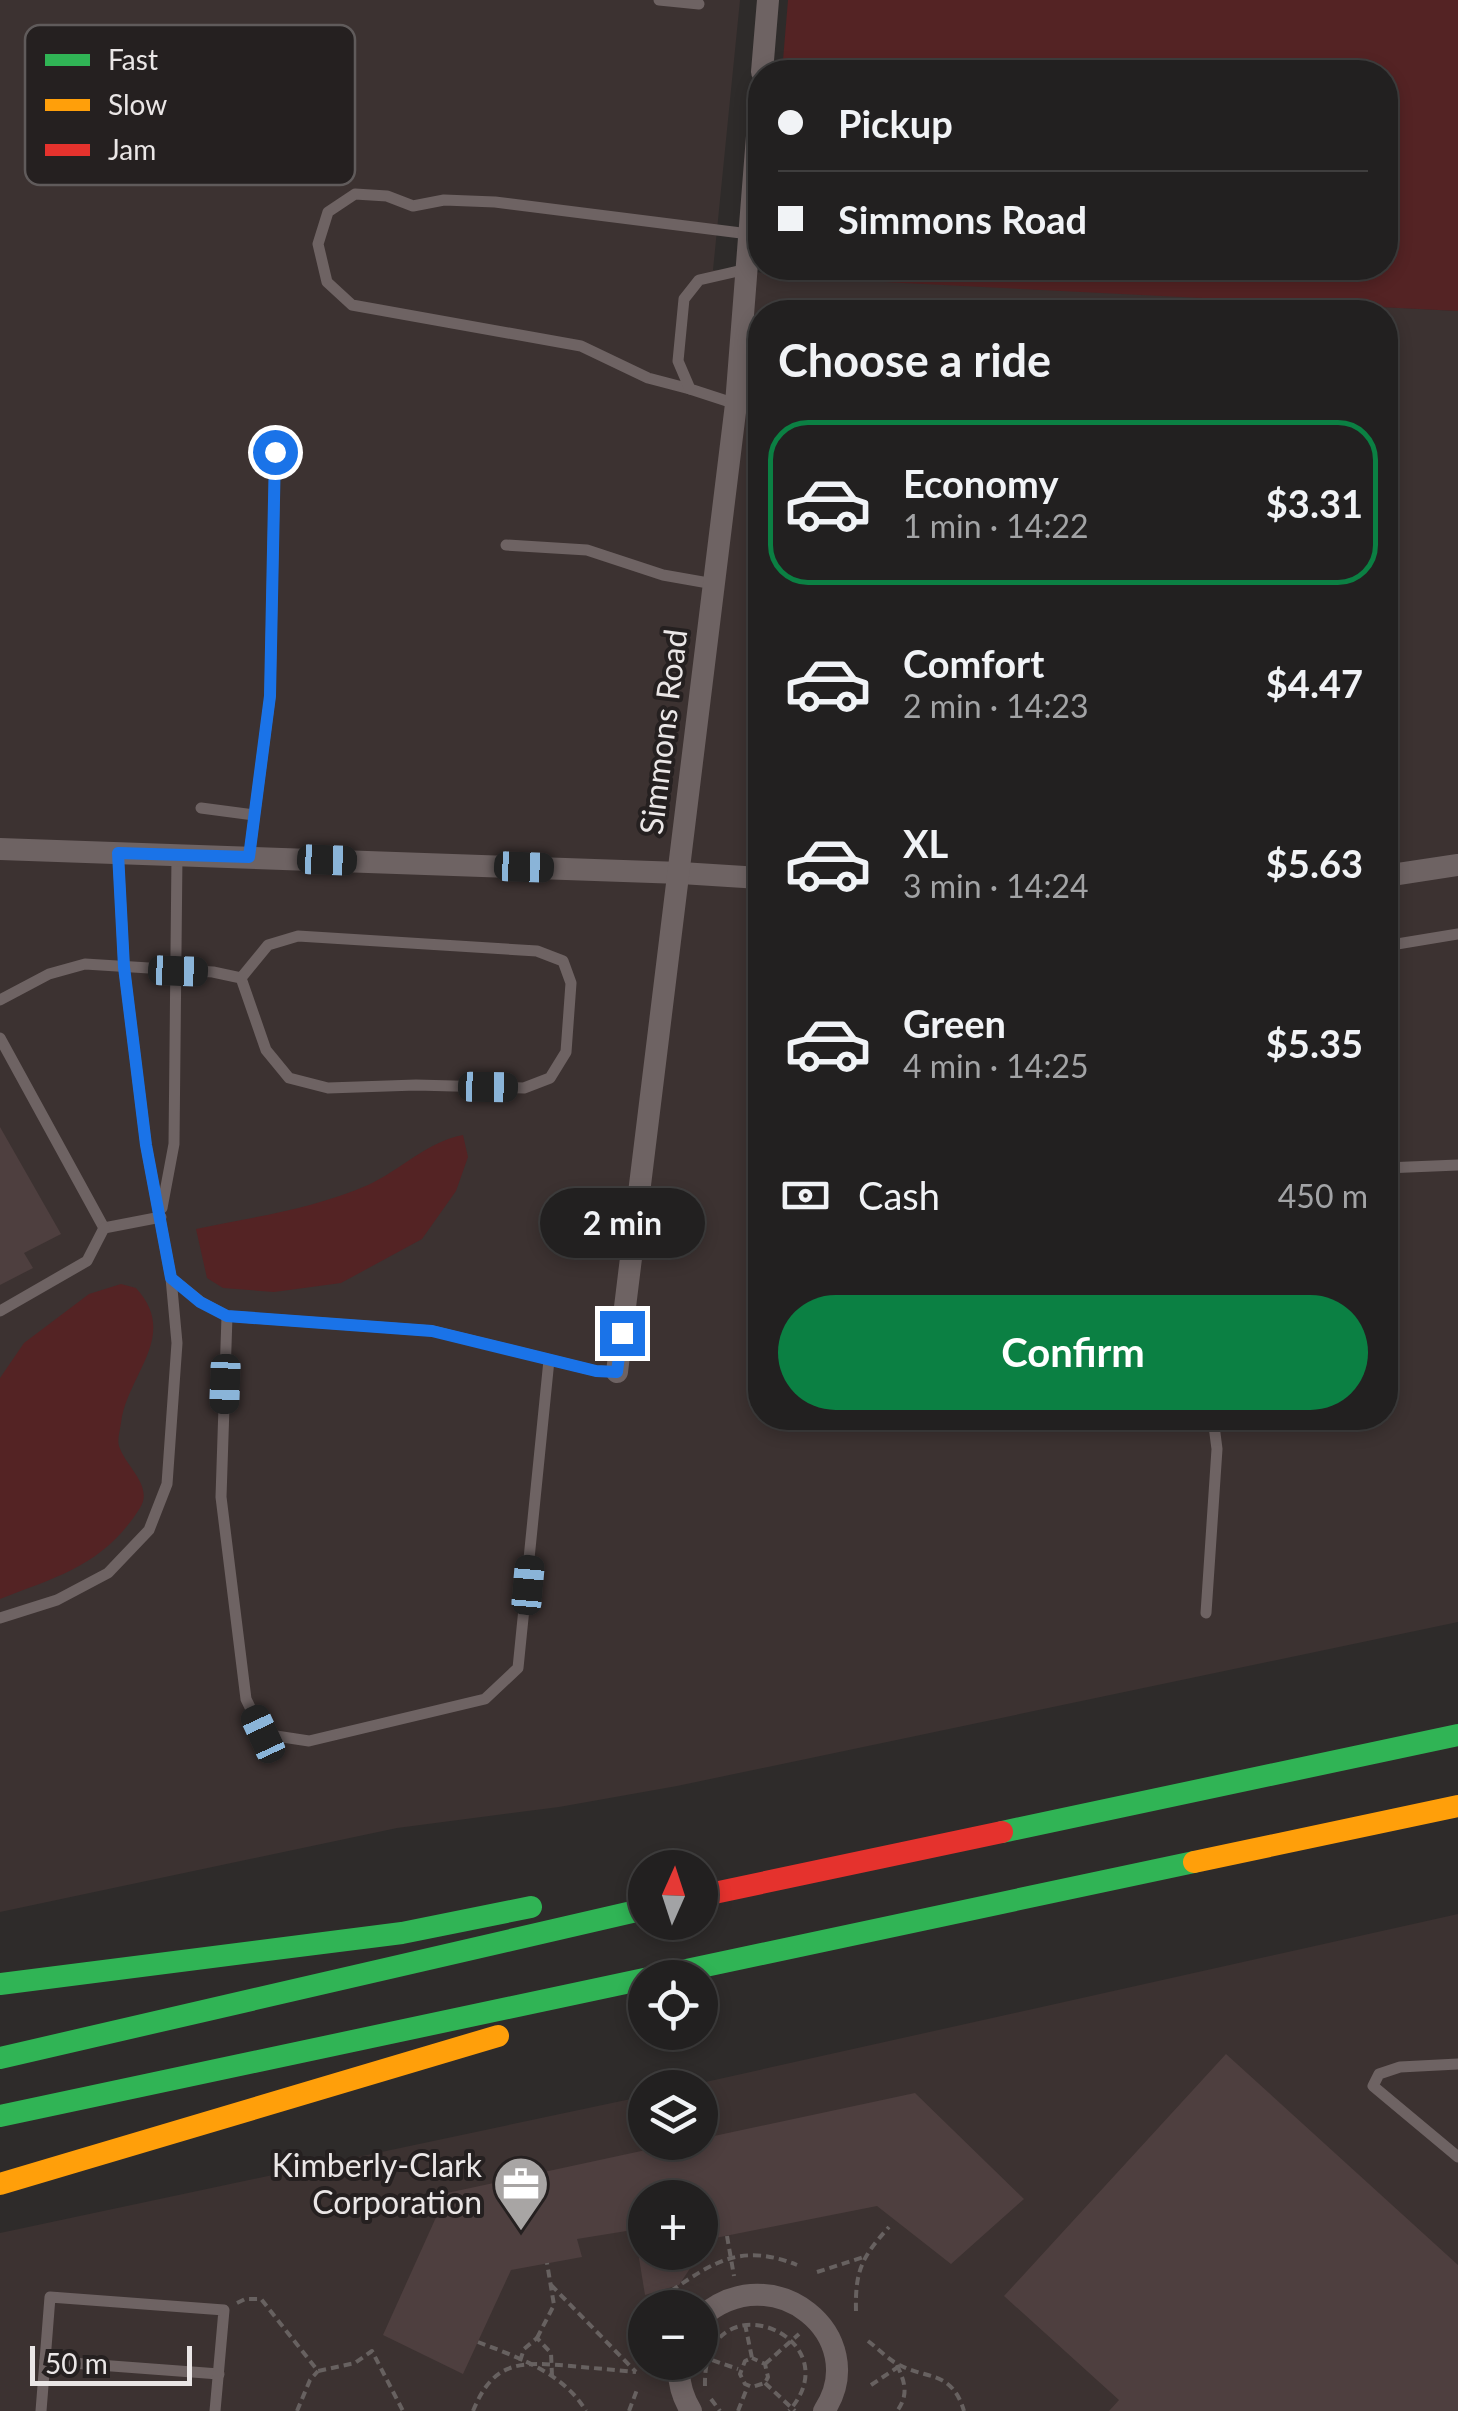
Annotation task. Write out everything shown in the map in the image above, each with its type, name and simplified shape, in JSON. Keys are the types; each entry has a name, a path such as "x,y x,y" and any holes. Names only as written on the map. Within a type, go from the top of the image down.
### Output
{"highway":[{"path":"718,1892 1458,1734"},
{"path":"0,2116 1458,1806"},
{"path":"718,1884 773,1878"},
{"path":"607,1896 628,1894"},
{"path":"0,1984 402,1933 550,1903"},
{"path":"0,2058 628,1913"},
{"path":"718,1980 773,1966 856,1936"},
{"path":"554,2022 628,2002"},
{"path":"0,2184 517,2031"}],"street":[{"path":"763,60 768,0"},
{"name":"Simmons Road","path":"617,1372 681,873 736,404 748,257"},
{"path":"0,849 748,877"},
{"path":"1398,874 1458,865"},
{"path":"718,2304 738,2295 763,2293 788,2299 815,2320 825,2331 834,2355 836,2380 824,2411"},
{"path":"680,2380 691,2411"}],"lane":[{"path":"660,0 700,4"},
{"path":"736,404 648,378 581,346 352,305 327,282 318,244 328,212 355,194 387,196 413,206 444,200 495,202 748,234"},
{"path":"690,389 678,361 684,299 699,280 747,269"},
{"path":"249,857 270,696 275,452"},
{"path":"506,545 587,550 663,574 714,584"},
{"path":"202,808 254,815"},
{"path":"0,1618 57,1600 108,1573 149,1530 167,1484 177,1343 171,1278 146,1145 124,967 118,853"},
{"path":"160,1217 174,1144 177,855"},
{"path":"1398,944 1458,934"},
{"path":"298,936 537,951 563,961 571,983 566,1052 550,1078 524,1088 328,1088 289,1078 266,1050 242,978 268,945 298,936"},
{"path":"0,1000 49,974 85,964 213,972 242,978"},
{"path":"0,1038 104,1228"},
{"path":"1398,1167 1458,1165"},
{"path":"104,1228 160,1217"},
{"path":"0,1311 87,1261 104,1228"},
{"path":"171,1278 200,1302 227,1316 432,1331 596,1371 617,1372"},
{"path":"227,1316 221,1497 246,1699 263,1734 309,1741 486,1699 518,1668 549,1360"},
{"path":"1206,1613 1215,1430"},
{"path":"1458,2064 1400,2067 1380,2074 1373,2086 1458,2157"},
{"path":"41,2411 50,2297 224,2310 215,2411"},
{"path":"45,2361 219,2374"}],"path":[{"path":"856,2311 859,2267 889,2227"},
{"path":"727,2236 752,2358"},
{"path":"672,2290 709,2264 749,2254 797,2265"},
{"path":"817,2272 864,2257"},
{"path":"522,2362 524,2349 537,2338 554,2305 548,2263"},
{"path":"473,2411 486,2385 498,2373 522,2362 636,2372 551,2284"},
{"path":"224,2310 245,2298 261,2299 318,2371"},
{"path":"765,2364 815,2320"},
{"path":"718,2343 744,2324 772,2327 792,2340 803,2358 806,2374 792,2410 764,2383"},
{"path":"537,2338 548,2346 552,2376"},
{"path":"868,2341 899,2365 948,2382 959,2395 964,2411"},
{"path":"478,2342 552,2376 575,2394 586,2411"},
{"path":"297,2411 318,2371 355,2362 372,2351 403,2411"},
{"path":"752,2358 765,2364 768,2376 759,2387 748,2386 742,2380 744,2360 752,2358"},
{"path":"718,2362 740,2370"},
{"path":"870,2384 899,2365"},
{"path":"897,2411 905,2394 899,2365"},
{"path":"706,2380 706,2388 720,2411"},
{"path":"738,2411 748,2386"},
{"path":"629,2411 638,2387"}],"shaded area":[{"path":"0,0 740,0 713,270 748,272 748,280 895,280 1258,300 748,300 748,1430 1398,1430 1398,308 1458,311 1458,1622 677,1786 559,1807 397,1828 0,1912"},
{"path":"788,0 1458,0 1458,311 1398,308 1398,300 1240,300 844,280 1398,280 1398,60 783,60"},
{"path":"463,1135 468,1157 456,1191 422,1239 341,1283 274,1292 223,1288 207,1278 196,1229 283,1212 347,1193 380,1179 437,1144"},
{"path":"121,1284 136,1288 153,1322 152,1339 125,1405 118,1441 141,1484 140,1508 95,1556 61,1575 0,1599 0,1378 24,1343 89,1294"},
{"path":"1458,1914 1458,2411 0,2411 0,2233 628,2100 628,2160 718,2160 718,2079"}],"building":[{"path":"0,1127 61,1234 24,1253 33,1268 0,1285"},
{"path":"1226,2054 1458,2265 1458,2411 1109,2411 1119,2400 1004,2296"},
{"name":"Kimberly-Clark Corporation","path":"915,2093 1024,2199 951,2264 877,2206 718,2237 718,2180 628,2180 628,2231 577,2239 582,2257 511,2270 463,2374 383,2335 447,2193 628,2154 628,2160 718,2160 718,2135"},
{"path":"641,2270 689,2270 679,2285 644,2290"}],"traffic: fast":[{"path":"1002,1832 1458,1735"},
{"path":"0,2116 1194,1862"},
{"path":"0,1984 402,1933 531,1907"},
{"path":"0,2058 628,1913"}],"traffic: slow":[{"path":"1194,1862 1458,1806"},
{"path":"0,2184 498,2036"}],"traffic: jam":[{"path":"718,1892 1002,1832"}],"place":[{"name":"Kimberly-Clark Corporation","path":"521,2233"}],"route":[{"path":"275,452 270,696 249,857 118,853 124,967 146,1145 171,1278 200,1302 227,1316 432,1331 596,1371 617,1372 622,1333"}]}
